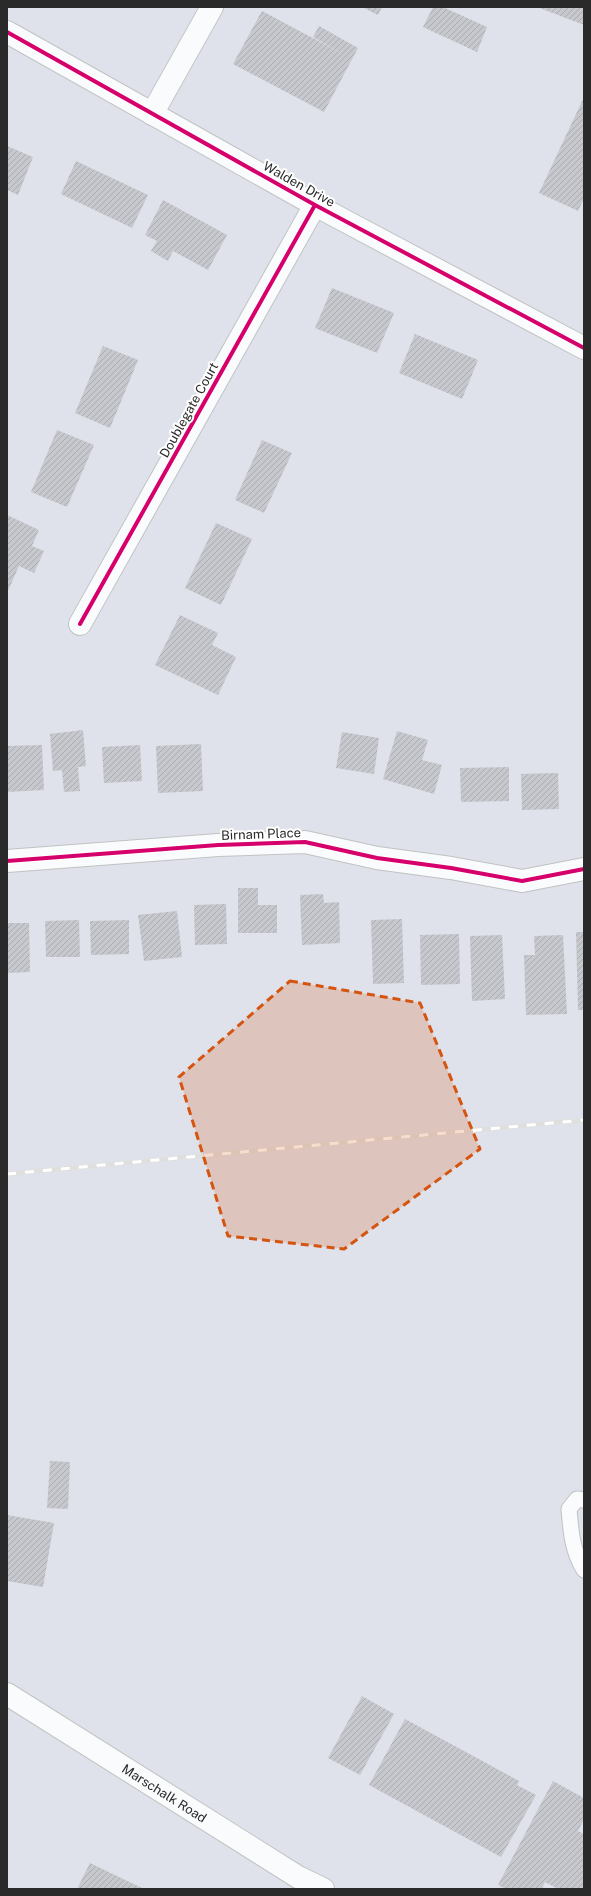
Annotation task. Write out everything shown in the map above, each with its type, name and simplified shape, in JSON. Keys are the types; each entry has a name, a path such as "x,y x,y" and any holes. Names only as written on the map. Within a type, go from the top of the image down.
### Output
{"street":[{"path":"152,114 212,7"},
{"name":"Walden Drive","path":"7,32 315,205 583,345"},
{"name":"Doublegate Court","path":"80,624 315,205"},
{"name":"Birnam Place","path":"7,861 218,845 305,842 377,858 451,868 522,880 584,869"},
{"name":"Marschalk Road","path":"7,1694 298,1877 323,1889"}],"lane":[{"path":"584,1500 577,1499 569,1509 570,1528 576,1556 584,1570"}],"highlighted area":[{"path":"290,981 420,1003 480,1149 344,1249 228,1236 179,1077"}],"building":[{"path":"362,7 382,7 378,15"},
{"path":"433,7 443,7 487,27 477,52 423,27"},
{"path":"537,7 584,7 584,25"},
{"path":"262,11 341,53 313,37 319,26 358,48 324,112 233,64"},
{"path":"584,97 584,198 578,211 539,193"},
{"path":"7,146 33,157 18,195 7,190"},
{"path":"76,161 148,195 132,228 61,194"},
{"path":"163,200 227,235 208,270 173,251 168,261 151,251 157,241 145,235"},
{"path":"332,288 394,313 377,353 315,328"},
{"path":"415,334 478,360 462,399 399,373"},
{"path":"103,346 138,360 110,428 75,413"},
{"path":"57,430 94,445 67,507 31,492"},
{"path":"262,440 292,453 264,513 235,500"},
{"path":"7,515 39,530 32,546 44,551 34,573 19,566 7,593"},
{"path":"216,523 252,539 221,605 185,588"},
{"path":"180,615 218,633 212,645 236,657 218,695 155,665"},
{"path":"83,730 86,766 78,767 80,791 64,792 62,770 53,771 50,734"},
{"path":"397,731 428,740 422,760 442,765 434,794 383,779"},
{"path":"342,732 379,738 374,774 336,768"},
{"path":"201,744 203,791 158,793 156,746"},
{"path":"42,745 44,790 7,792 7,746"},
{"path":"140,745 142,781 104,783 102,747"},
{"path":"509,767 509,801 461,802 460,768"},
{"path":"558,773 559,809 522,810 521,774"},
{"path":"238,888 258,888 258,905 277,905 277,933 238,933"},
{"path":"323,894 324,903 339,902 340,943 302,945 300,895"},
{"path":"226,904 227,944 195,945 194,905"},
{"path":"177,911 182,957 144,961 138,915"},
{"path":"402,919 404,983 373,984 371,920"},
{"path":"79,920 80,957 46,957 45,921"},
{"path":"129,920 129,954 91,955 90,921"},
{"path":"7,923 29,923 30,972 7,973"},
{"path":"576,932 584,932 584,1010 578,1010"},
{"path":"459,934 460,984 421,985 420,935"},
{"path":"502,935 505,999 472,1001 470,936"},
{"path":"563,935 567,1014 526,1015 524,955 535,955 534,936"},
{"path":"50,1461 70,1462 68,1509 47,1508"},
{"path":"7,1515 54,1523 43,1587 7,1581"},
{"path":"362,1696 394,1714 360,1775 328,1758"},
{"path":"405,1719 519,1781 517,1785 536,1795 501,1857 369,1785"},
{"path":"553,1781 584,1798 584,1819 578,1831 584,1834 584,1889 558,1889 545,1882 542,1889 506,1889 498,1885"},
{"path":"90,1863 144,1889 77,1889"}],"railway":[{"path":"7,1174 584,1120"}],"cycle path":[{"path":"7,32 315,205 584,348"},
{"path":"80,624 315,205"},
{"path":"7,861 218,845 305,842 377,858 451,868 522,881 584,869"}]}
